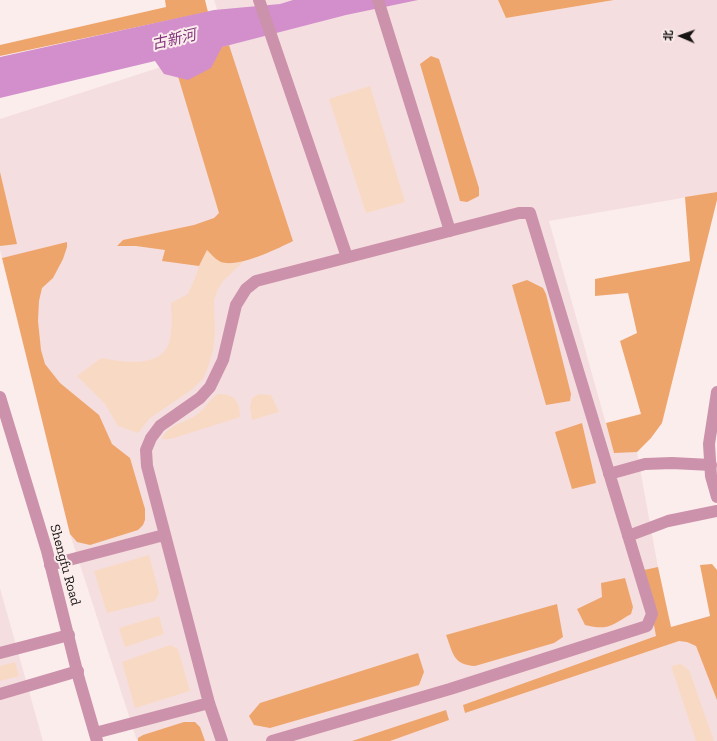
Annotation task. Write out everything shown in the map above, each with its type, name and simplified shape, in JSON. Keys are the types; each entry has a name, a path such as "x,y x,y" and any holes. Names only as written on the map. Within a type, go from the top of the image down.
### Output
{"street":[{"path":"259,0 347,257"},
{"path":"378,0 450,231"},
{"path":"222,741 209,703 147,466 146,450 151,438 160,426 200,398 210,387 223,360 236,305 246,289 256,281 519,213 530,213 652,614 647,626 450,689 272,741"},
{"path":"717,392 709,444 712,476 717,497"},
{"name":"Shengfu Road","path":"0,397 50,565 96,737"},
{"path":"609,474 645,464 672,463 711,465"},
{"path":"628,536 668,521 717,511"},
{"path":"50,565 164,535"},
{"path":"0,654 69,635"},
{"path":"0,694 78,671"},
{"path":"96,737 209,703"}],"shaded area":[{"path":"165,0 205,0 208,12 0,56 0,45 166,7"},
{"path":"214,0 498,0 506,18 614,0 717,0 717,192 549,221 614,452 637,452 671,628 717,636 717,741 137,741 70,534 17,269 58,246 2,258 0,250 0,119 229,45"},
{"path":"498,0 614,0 506,18"},
{"path":"229,45 293,241 257,257 228,263 221,262 207,250 199,266 162,261 165,250 136,246 117,246 123,240 194,225 214,218 219,213 174,63 178,58"},
{"path":"431,56 439,59 479,188 479,196 467,202 460,201 420,64"},
{"path":"370,86 405,202 366,213 329,99"},
{"path":"0,172 17,244 0,246"},
{"path":"717,192 717,200 662,423 651,438 637,452 614,453 606,423 641,414 620,341 637,333 628,293 595,296 595,279 690,261 685,197"},
{"path":"67,242 63,259 53,278 42,288 39,301 38,321 41,350 45,364 60,383 99,415 112,444 130,458 145,509 145,520 143,525 138,530 90,545 77,542 70,534 2,258"},
{"path":"207,250 229,264 244,261 223,281 214,300 215,334 213,351 203,379 190,391 150,418 138,433 118,426 105,404 77,376 101,358 136,362 153,359 160,355 169,343 172,324 171,303 188,294"},
{"path":"527,280 543,288 546,294 571,394 570,401 546,405 512,285"},
{"path":"218,394 229,395 238,403 240,417 171,439 162,439 168,430 198,414"},
{"path":"259,394 271,395 279,412 252,420 250,407 252,398"},
{"path":"582,423 596,483 572,489 555,432"},
{"path":"149,555 159,593 155,601 107,613 94,571"},
{"path":"712,564 717,570 717,700 696,646 687,642 679,641 465,713 463,705 656,636 644,570 658,567 671,627 710,616 700,565"},
{"path":"625,578 633,607 631,614 610,626 593,627 585,625 577,609 602,597 601,583"},
{"path":"0,588 43,741 0,741"},
{"path":"557,604 563,637 554,643 475,666 462,663 452,652 446,635"},
{"path":"159,616 164,634 125,647 119,628"},
{"path":"170,645 178,649 190,691 135,708 122,662"},
{"path":"418,653 424,672 419,685 270,728 254,725 249,716 260,703"},
{"path":"15,662 19,676 0,681 0,666"},
{"path":"681,664 689,670 714,741 696,741 671,666"},
{"path":"446,710 449,720 390,741 352,741"},
{"path":"184,722 195,722 200,727 205,741 138,741 138,738 143,735"}],"water":[{"name":"古新河","path":"293,0 418,0 346,15 222,47 211,68 188,80 164,74 155,61 0,98 0,57 214,10 280,4"}]}
